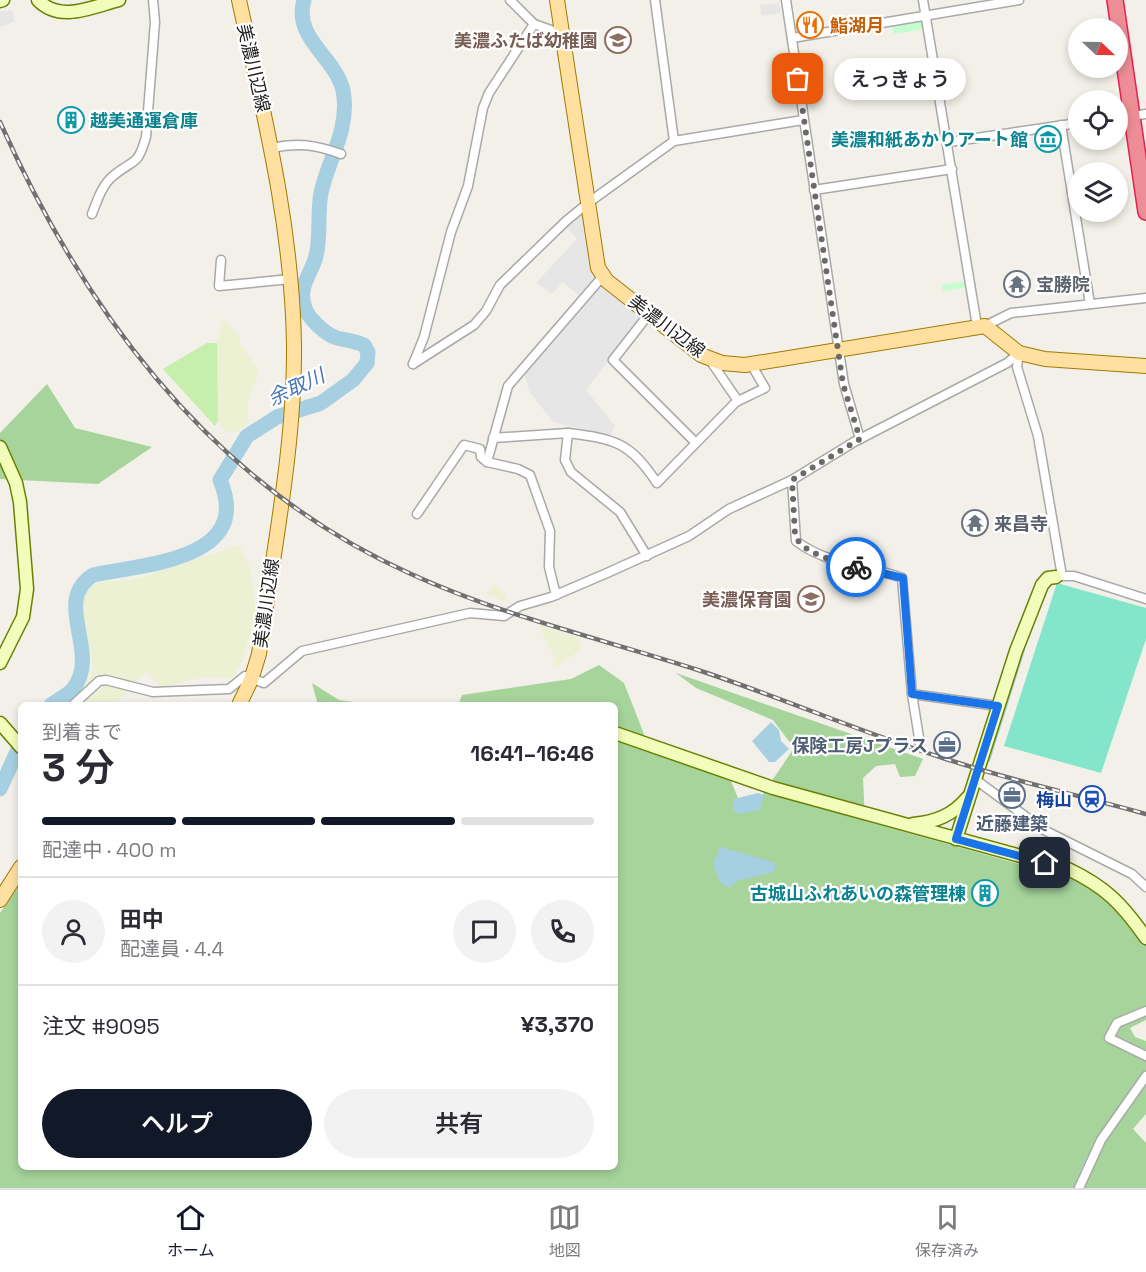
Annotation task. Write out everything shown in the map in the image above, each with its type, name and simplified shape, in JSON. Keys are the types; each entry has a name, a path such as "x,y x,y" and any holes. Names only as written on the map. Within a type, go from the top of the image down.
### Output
{"highway":[{"path":"1115,0 1146,212"}],"main road":[{"name":"美濃川辺線","path":"239,0 279,182 291,279 294,341 289,431 259,654 251,680 240,702"},
{"path":"557,0 594,247 598,268 603,276"},
{"name":"美濃川辺線","path":"603,276 701,355 722,363 751,364 839,347 981,326"},
{"path":"981,326 1019,353 1045,359 1146,366"},
{"path":"0,900 18,872"}],"street":[{"path":"39,0 47,9 56,13 68,13 119,0"},
{"path":"92,214 105,185 113,176 134,165 141,154 146,137 155,22 153,0"},
{"path":"510,0 534,24 562,34"},
{"path":"655,0 674,141"},
{"path":"786,0 843,384 860,439"},
{"path":"923,0 981,326 1011,313 1146,298"},
{"path":"792,38 1019,0"},
{"path":"534,24 489,93 483,108 468,186 451,232 424,338 413,364 474,325 486,311 500,285 588,203 674,141 803,120"},
{"path":"949,142 1068,124"},
{"path":"1061,125 1090,304"},
{"path":"272,148 294,143 329,149 341,154"},
{"path":"814,190 952,168"},
{"path":"221,260 219,286 291,279"},
{"path":"487,462 508,386 603,276"},
{"path":"649,314 613,360 695,442"},
{"path":"76,702 99,681 106,680 153,692 230,689 245,676 264,683 302,651 470,613 504,616 520,606 556,595 689,536 729,509 792,480 860,439 1007,363 1019,353"},
{"path":"1019,353 1017,367 1038,436 1059,576"},
{"path":"712,359 712,363 738,401"},
{"path":"493,438 567,433 601,437 621,444 640,457 657,483 738,401 765,388 751,364"},
{"path":"567,433 566,460 571,472 620,512 647,556"},
{"path":"417,514 464,445 480,449 481,457 487,462 509,466 530,475 550,531 549,567 556,595"},
{"path":"0,447 16,483 20,502 27,589 23,617 0,663"},
{"path":"792,480 796,541 805,548 848,565 903,578 912,694 920,744"},
{"path":"956,839 998,706 1042,585 1048,579 1074,576 1146,599"},
{"path":"912,694 998,706"},
{"path":"0,723 18,744"},
{"path":"618,734 773,788 1068,869 1092,880 1124,908 1146,938"},
{"path":"976,780 1044,830 1132,874 1146,887"},
{"path":"906,825 929,823 948,816 971,793"},
{"path":"1146,1011 1117,1023 1109,1038 1146,1056"},
{"path":"1079,1188 1101,1140 1146,1076"}],"green space":[{"path":"922,21 924,29 894,34 892,25"},
{"path":"967,281 968,287 943,291 942,285"},
{"path":"222,319 238,334 240,344 257,368 257,378 248,400 248,424 238,431 228,433 218,421 217,343"},
{"path":"207,343 217,343 218,421 215,426 163,369"},
{"path":"47,384 75,428 152,447 98,484 0,479 0,433"},
{"path":"239,545 250,567 256,613 242,661 232,678 203,677 161,687 147,671 117,702 67,702 92,674 93,667 80,596 85,588 98,583 140,578"},
{"path":"494,583 507,597 505,601 486,594"},
{"path":"1057,583 1146,608 1146,639 1101,773 1004,746"},
{"path":"539,625 580,639 580,650 554,668 551,663 556,660"},
{"path":"599,665 624,683 651,752 730,779 741,805 755,806 794,748 773,720 696,688 676,673 923,759 915,776 900,777 895,764 876,766 863,778 865,821 1065,877 1090,886 1112,902 1146,944 1146,1020 1130,1028 1135,1037 1146,1041 1146,1114 1133,1129 1146,1143 1146,1188 0,1188 0,913 18,886 18,1170 618,1170 618,702 459,702 462,695 571,679"},
{"path":"312,683 339,700 353,702 317,702"}],"shaded area":[{"path":"779,3 781,13 761,16 760,5"},
{"path":"0,11 13,11 14,22 0,27"},
{"path":"586,207 594,267 643,315 586,390 615,426 610,436 553,422 529,391 524,372 582,298 563,282 552,294 536,283 577,239 566,226"}],"water":[{"path":"771,722 779,730 781,741 789,749 775,762 769,762 752,741"},
{"path":"758,793 764,795 760,810 738,814 733,809 734,799"},
{"path":"720,847 776,863 774,872 737,881 729,888 720,882 713,865"}],"waterway":[{"name":"余取川","path":"55,702 73,689 80,675 82,659 76,599 81,586 93,575 165,561 189,553 208,542 222,527 226,507 220,480 247,436 277,417 321,403 353,380 367,363 368,352 364,345 337,338 323,330 310,317 303,301 304,287 316,256 321,193 340,134 344,110 341,84 305,27 302,14 304,0"},
{"path":"989,761 1024,650"},
{"name":"余取川","path":"0,789 18,750"},
{"path":"1074,1188 1087,1157"}],"railway":[{"path":"0,122 34,193 73,262 116,327 164,387 217,443 276,493 340,537 411,574 517,615 698,670 881,737 968,766 1146,814"}],"way so far":[{"path":"798,79 843,384 860,439 792,480 795,534 796,541 805,548 856,567"}],"place":[{"name":"鮨湖月","path":"810,25"},
{"name":"美濃ふたば幼稚園","path":"618,40"},
{"name":"えっきょう","path":"798,79"},
{"name":"越美通運倉庫","path":"71,120"},
{"name":"美濃和紙あかりアート館","path":"1048,139"},
{"name":"宝勝院","path":"1017,284"},
{"name":"来昌寺","path":"975,523"},
{"name":"美濃保育園","path":"811,599"},
{"name":"保険工房Jプラス","path":"947,745"},
{"name":"近藤建築","path":"1012,795"},
{"name":"梅山","path":"1092,799"},
{"name":"古城山ふれあいの森管理棟","path":"985,893"}],"route":[{"path":"856,567 903,578 912,694 998,706 956,839 1045,863"}]}
